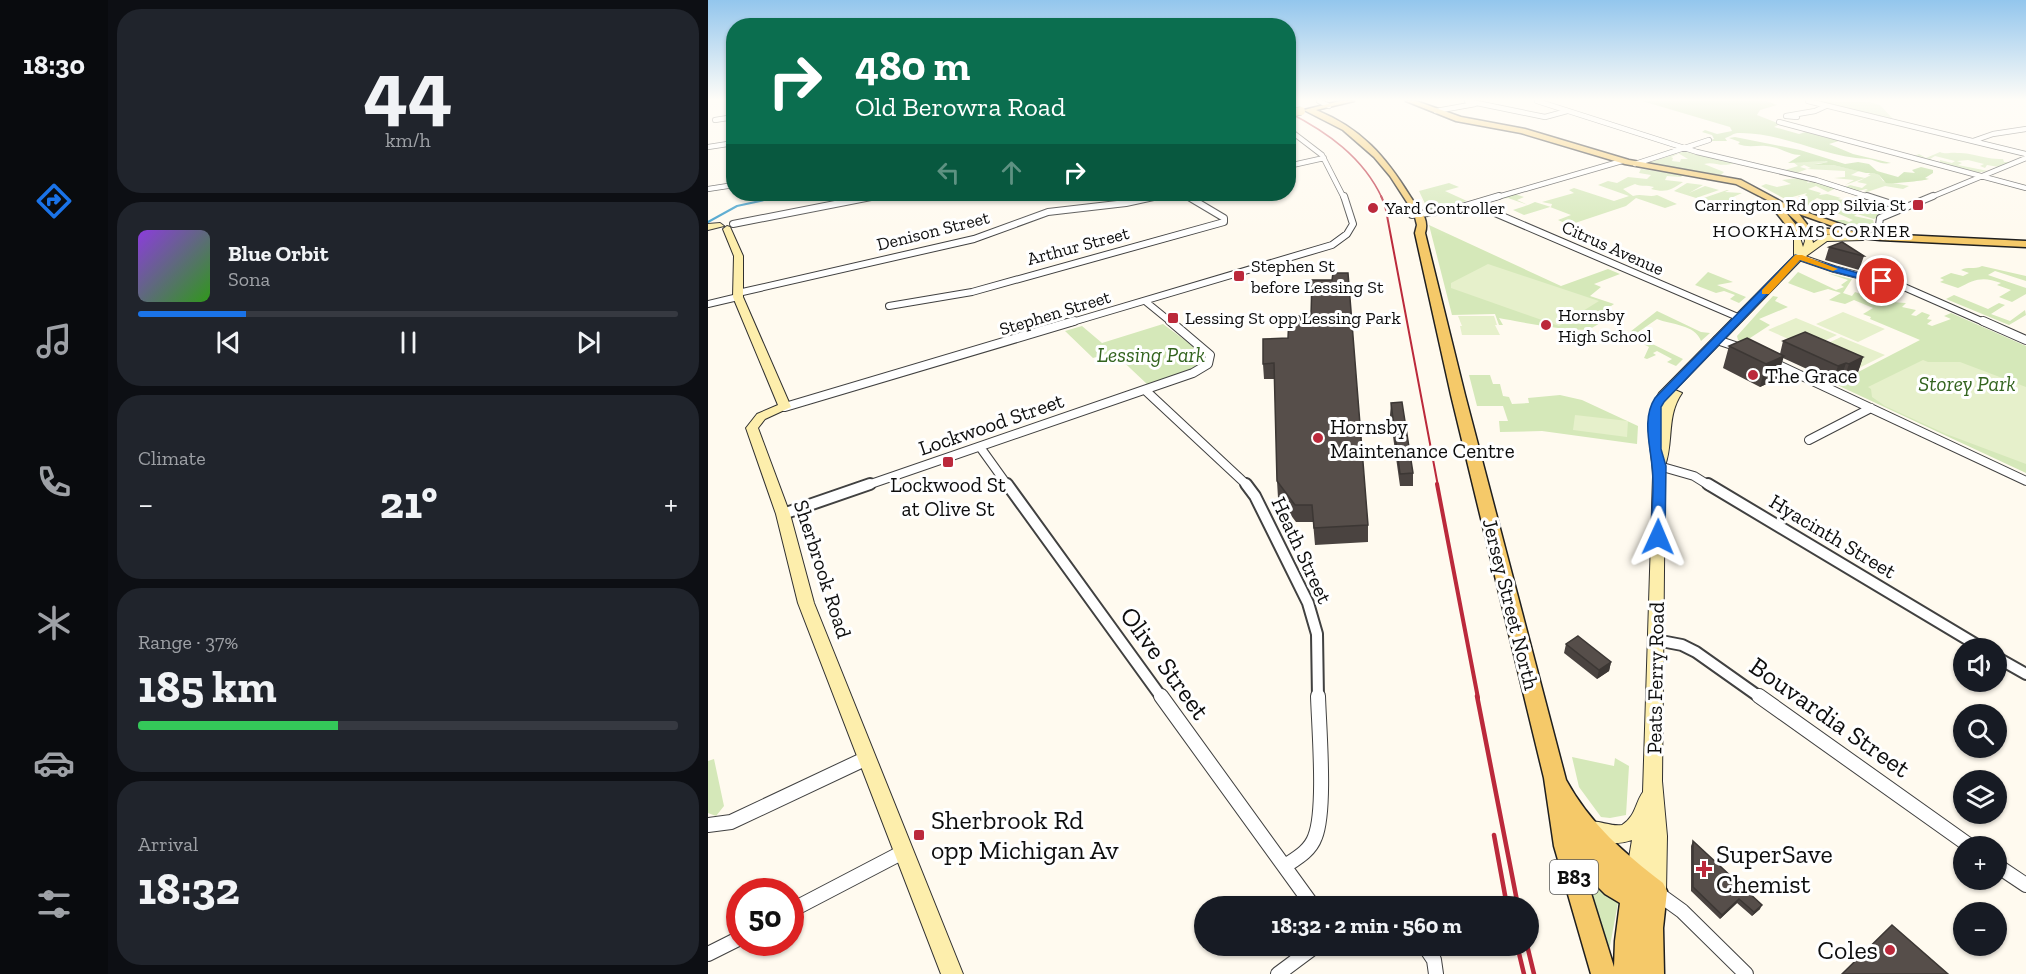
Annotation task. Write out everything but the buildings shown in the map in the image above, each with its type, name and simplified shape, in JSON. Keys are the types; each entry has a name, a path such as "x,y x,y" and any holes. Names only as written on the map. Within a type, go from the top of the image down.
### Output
{"main road":[{"name":"Jersey Street North","path":"1365,146 1393,173 1411,203 1409,207 1418,221 1458,395 1555,778 1568,813 1568,856 1604,974"},
{"path":"1574,146 1635,164 1726,178 1750,186 1817,219 1883,236"},
{"path":"1773,199 1792,227 1802,255"},
{"path":"1773,199 1796,215 1806,228 1809,241 1802,255"},
{"path":"708,227 727,227 740,256 738,295 785,407"},
{"path":"1792,227 1883,236 2026,244"},
{"name":"Peats Ferry Road","path":"1650,894 1657,836 1652,781 1659,466 1665,453 1665,411 1668,404 1721,341 1741,326 1740,318 1802,255 1821,240 1830,237 1883,236"},
{"name":"Sherbrook Road","path":"785,407 763,416 752,426 783,514 806,603 952,974"},
{"name":"Peats Ferry Road","path":"1650,894 1647,807 1652,781"},
{"path":"1568,813 1602,833 1618,836 1637,827 1647,807"},
{"name":"B83","path":"1568,813 1573,836 1595,868 1612,884 1650,894"},
{"path":"1628,974 1627,941 1650,894"},
{"path":"1650,894 1651,974"}],"street":[{"path":"1296,164 1324,158 1312,146"},
{"path":"1680,146 1806,177 1904,208"},
{"path":"1635,164 1690,146"},
{"path":"1871,146 2026,187"},
{"path":"1992,146 2026,156"},
{"path":"1883,236 1878,220 2026,156"},
{"name":"Stephen Street","path":"785,407 1332,244 1347,234 1353,224 1343,194 1324,158"},
{"path":"1418,221 1622,161"},
{"path":"708,189 726,186"},
{"path":"727,227 854,201"},
{"name":"Denison Street","path":"708,304 974,239 1048,212 1136,201"},
{"name":"Arthur Street","path":"889,306 972,292 1224,222 1224,218 1195,201"},
{"name":"Citrus Avenue","path":"1474,204 1740,318"},
{"path":"1802,255 1834,269 1904,287 2026,340"},
{"name":"Lockwood Street","path":"783,514 1145,390 1193,373 1208,364 1210,355 1206,351 1145,301"},
{"path":"1721,341 1753,354"},
{"path":"1762,358 2026,481"},
{"name":"Heath Street","path":"1145,390 1248,486 1308,603 1317,634 1320,809 1318,830 1310,848 1285,866"},
{"path":"1809,440 1871,408"},
{"name":"Olive Street","path":"980,447 1306,896"},
{"name":"Hyacinth Street","path":"1659,466 1695,476 1965,638"},
{"name":"Bouvardia Street","path":"1656,640 1682,645 1696,652 1956,836"},
{"path":"2007,663 2026,674"},
{"path":"708,825 731,822 867,758"},
{"path":"804,904 905,851"},
{"path":"2007,872 2026,885"},
{"path":"1650,894 1746,974"},
{"path":"708,954 726,945"},
{"path":"1278,974 1302,956"},
{"path":"1431,956 1436,974"}],"green space":[{"path":"1767,146 1800,150 1845,164 1858,162 1869,164 1877,171 1898,177 1904,172 1915,173 1912,170 1921,167 1933,170 1933,173 1925,178 1929,179 1925,180 1886,183 1879,175 1873,173 1833,165 1814,165 1828,162 1826,161 1788,163 1801,155"},
{"path":"1809,146 1835,146 1853,154 1891,163 1883,163"},
{"path":"1688,151 1734,163 1704,164 1724,172 1721,175 1647,163 1676,154 1678,154 1671,157 1672,161 1680,162 1681,159 1688,159 1678,153"},
{"path":"1940,152 1969,154 2012,162 1999,167 1987,165 1985,168 1980,166 1984,164 1968,160 1957,161 1962,163 1958,165 1988,171 1976,173 1940,163 1940,160 1952,163 1955,161 1935,156 1930,159 1937,162 1914,156 1919,154 1926,158"},
{"path":"1825,161 1829,162 1815,164 1833,165 1859,171 1851,175 1865,178 1845,185 1854,180 1834,178 1845,177 1845,171 1807,169 1797,173 1785,170 1798,166 1793,162"},
{"path":"1641,169 1683,175 1681,177 1667,176 1665,180 1683,182 1668,190 1661,191 1651,189 1654,187 1635,184 1623,189 1633,196 1657,195 1677,204 1665,208 1636,198 1626,206 1569,225 1558,220 1571,215 1550,207 1524,215 1513,210 1535,202 1551,207 1552,204 1542,202 1574,193 1569,190 1574,188 1614,201 1629,196 1598,185 1608,181 1617,183 1628,177 1647,179 1651,175 1639,173"},
{"path":"1871,172 1879,175 1883,181 1909,186 1903,189 1885,186 1867,192 1864,191 1868,190 1866,189 1858,191 1845,187 1850,185 1862,188 1867,184 1857,182 1871,175 1868,175"},
{"path":"1798,178 1809,180 1807,183 1815,181 1836,188 1828,192 1816,186 1808,189 1821,193 1819,195 1827,194 1842,200 1866,198 1857,201 1863,204 1856,207 1884,213 1874,219 1857,214 1854,216 1873,220 1876,230 1858,230 1829,220 1849,222 1853,220 1830,210 1840,206 1817,198 1814,200 1820,202 1802,207 1806,209 1802,211 1794,206 1805,201 1798,196 1808,197 1805,195 1807,193 1785,199 1761,186 1766,184 1777,187 1791,184 1782,180"},
{"path":"1449,183 1459,187 1445,191 1467,201 1428,210 1419,191"},
{"path":"1687,183 1703,185 1689,193 1705,186 1719,190 1696,198 1674,191"},
{"path":"1729,190 1725,192 1742,193 1731,198 1740,202 1713,210 1695,201"},
{"path":"1515,194 1524,197 1517,200 1528,205 1508,198 1498,199"},
{"path":"1429,225 1561,286 1608,269 1620,274 1594,284 1601,287 1590,296 1614,304 1605,310 1613,313 1595,326 1582,330 1499,318 1503,325 1499,325 1495,314 1452,315"},
{"path":"1488,264 1599,301 1559,326 1451,288 1451,283"},
{"path":"1982,266 2026,276 2026,281 1995,271 1988,275 2026,288 2026,294 2012,302 1999,297 2011,290 1997,285 2001,283 1995,281 1979,280 1958,288 1940,282 1944,280 1940,278 1951,273 1963,276 1969,273 1961,270"},
{"path":"1708,272 1733,282 1717,285 1746,297 1739,303 1730,299 1735,295 1724,291 1716,293 1695,285"},
{"name":"Storey Park","path":"1798,272 1836,290 1844,287 1841,285 1848,280 1827,273 1852,279 1843,293 1852,296 1855,292 1870,297 1876,293 1885,296 1889,291 1877,288 1879,285 1894,288 1896,289 1889,294 1883,305 1891,302 1906,303 1902,307 1916,310 1911,315 1916,316 1922,312 1930,315 1927,319 1932,320 1927,324 1932,326 1951,319 1944,316 1951,313 2026,346 2026,473 1835,384 1920,340 1863,314 1873,308 1854,300 1845,304 1829,300 1841,293 1828,289 1814,293 1788,283"},
{"path":"1954,295 1988,309 1999,303 2005,305 1991,314 2010,321 2025,310 2026,315 2009,325 1946,299"},
{"path":"1773,296 1778,297 1775,301 1788,307 1759,319 1770,325 1747,340 1747,344 1738,340 1737,336"},
{"path":"1657,311 1701,332 1710,333 1701,341 1694,331 1688,328 1657,319 1634,335 1683,359 1676,366 1667,362 1672,359 1657,351 1653,353 1656,355 1644,358 1649,347 1626,335"},
{"path":"1843,312 1885,329 1858,342 1816,324"},
{"path":"1458,316 1494,316 1500,335 1462,335 1460,326 1462,326"},
{"path":"1796,318 1837,335 1809,348 1768,330"},
{"name":"Lessing Park","path":"1163,324 1205,355 1204,361 1191,370 1148,385 1113,352 1093,358 1065,331 1082,326 1102,343"},
{"path":"1841,337 1885,355 1857,369 1813,350"},
{"path":"1923,360 1960,362 2026,387 2026,464 1946,434 1885,406 1872,397 1871,389 1868,387"},
{"path":"1469,375 1490,375 1493,384 1500,384 1503,396 1509,397 1512,404 1529,403 1528,398 1560,395 1582,400 1638,426 1637,444 1542,431 1500,432 1499,421 1508,421 1503,406 1477,406"},
{"path":"1575,415 1628,421 1627,437 1573,430"},
{"path":"1572,757 1614,766 1615,758 1629,766 1626,815 1601,817 1579,787"},
{"path":"714,759 724,806 716,816 708,813 708,761"},
{"path":"1581,863 1618,903 1609,951 1607,948"}],"waterway":[{"path":"708,222 737,206 760,201"}],"railway":[{"path":"1342,146 1365,170 1381,197"},
{"path":"1381,197 1385,205 1438,486"},
{"path":"1437,484 1478,698"},
{"path":"1477,696 1516,896"},
{"path":"1494,835 1505,896"},
{"path":"1520,956 1524,974"},
{"path":"1530,956 1534,974"}],"slow traffic":[{"path":"1765,292 1799,257 1833,269"}],"place":[{"name":"Carrington Rd opp Silvia St","path":"1918,205"},
{"name":"Yard Controller","path":"1373,208"},
{"name":"Stephen St before Lessing St","path":"1239,276"},
{"name":"Lessing St opp Lessing Park","path":"1173,318"},
{"name":"Hornsby High School","path":"1546,325"},
{"name":"The Grace","path":"1753,375"},
{"name":"Hornsby Maintenance Centre","path":"1318,438"},
{"name":"Lockwood St at Olive St","path":"948,462"},
{"name":"Sherbrook Rd opp Michigan Av","path":"919,835"},
{"name":"SuperSave Chemist","path":"1704,869"},
{"name":"Coles","path":"1890,950"}],"district":[{"name":"HOOKHAMS CORNER","path":"1812,231"}],"route":[{"path":"1658,537 1659,466 1654,449 1655,407 1659,400 1799,257 1834,269 1882,281"}]}
